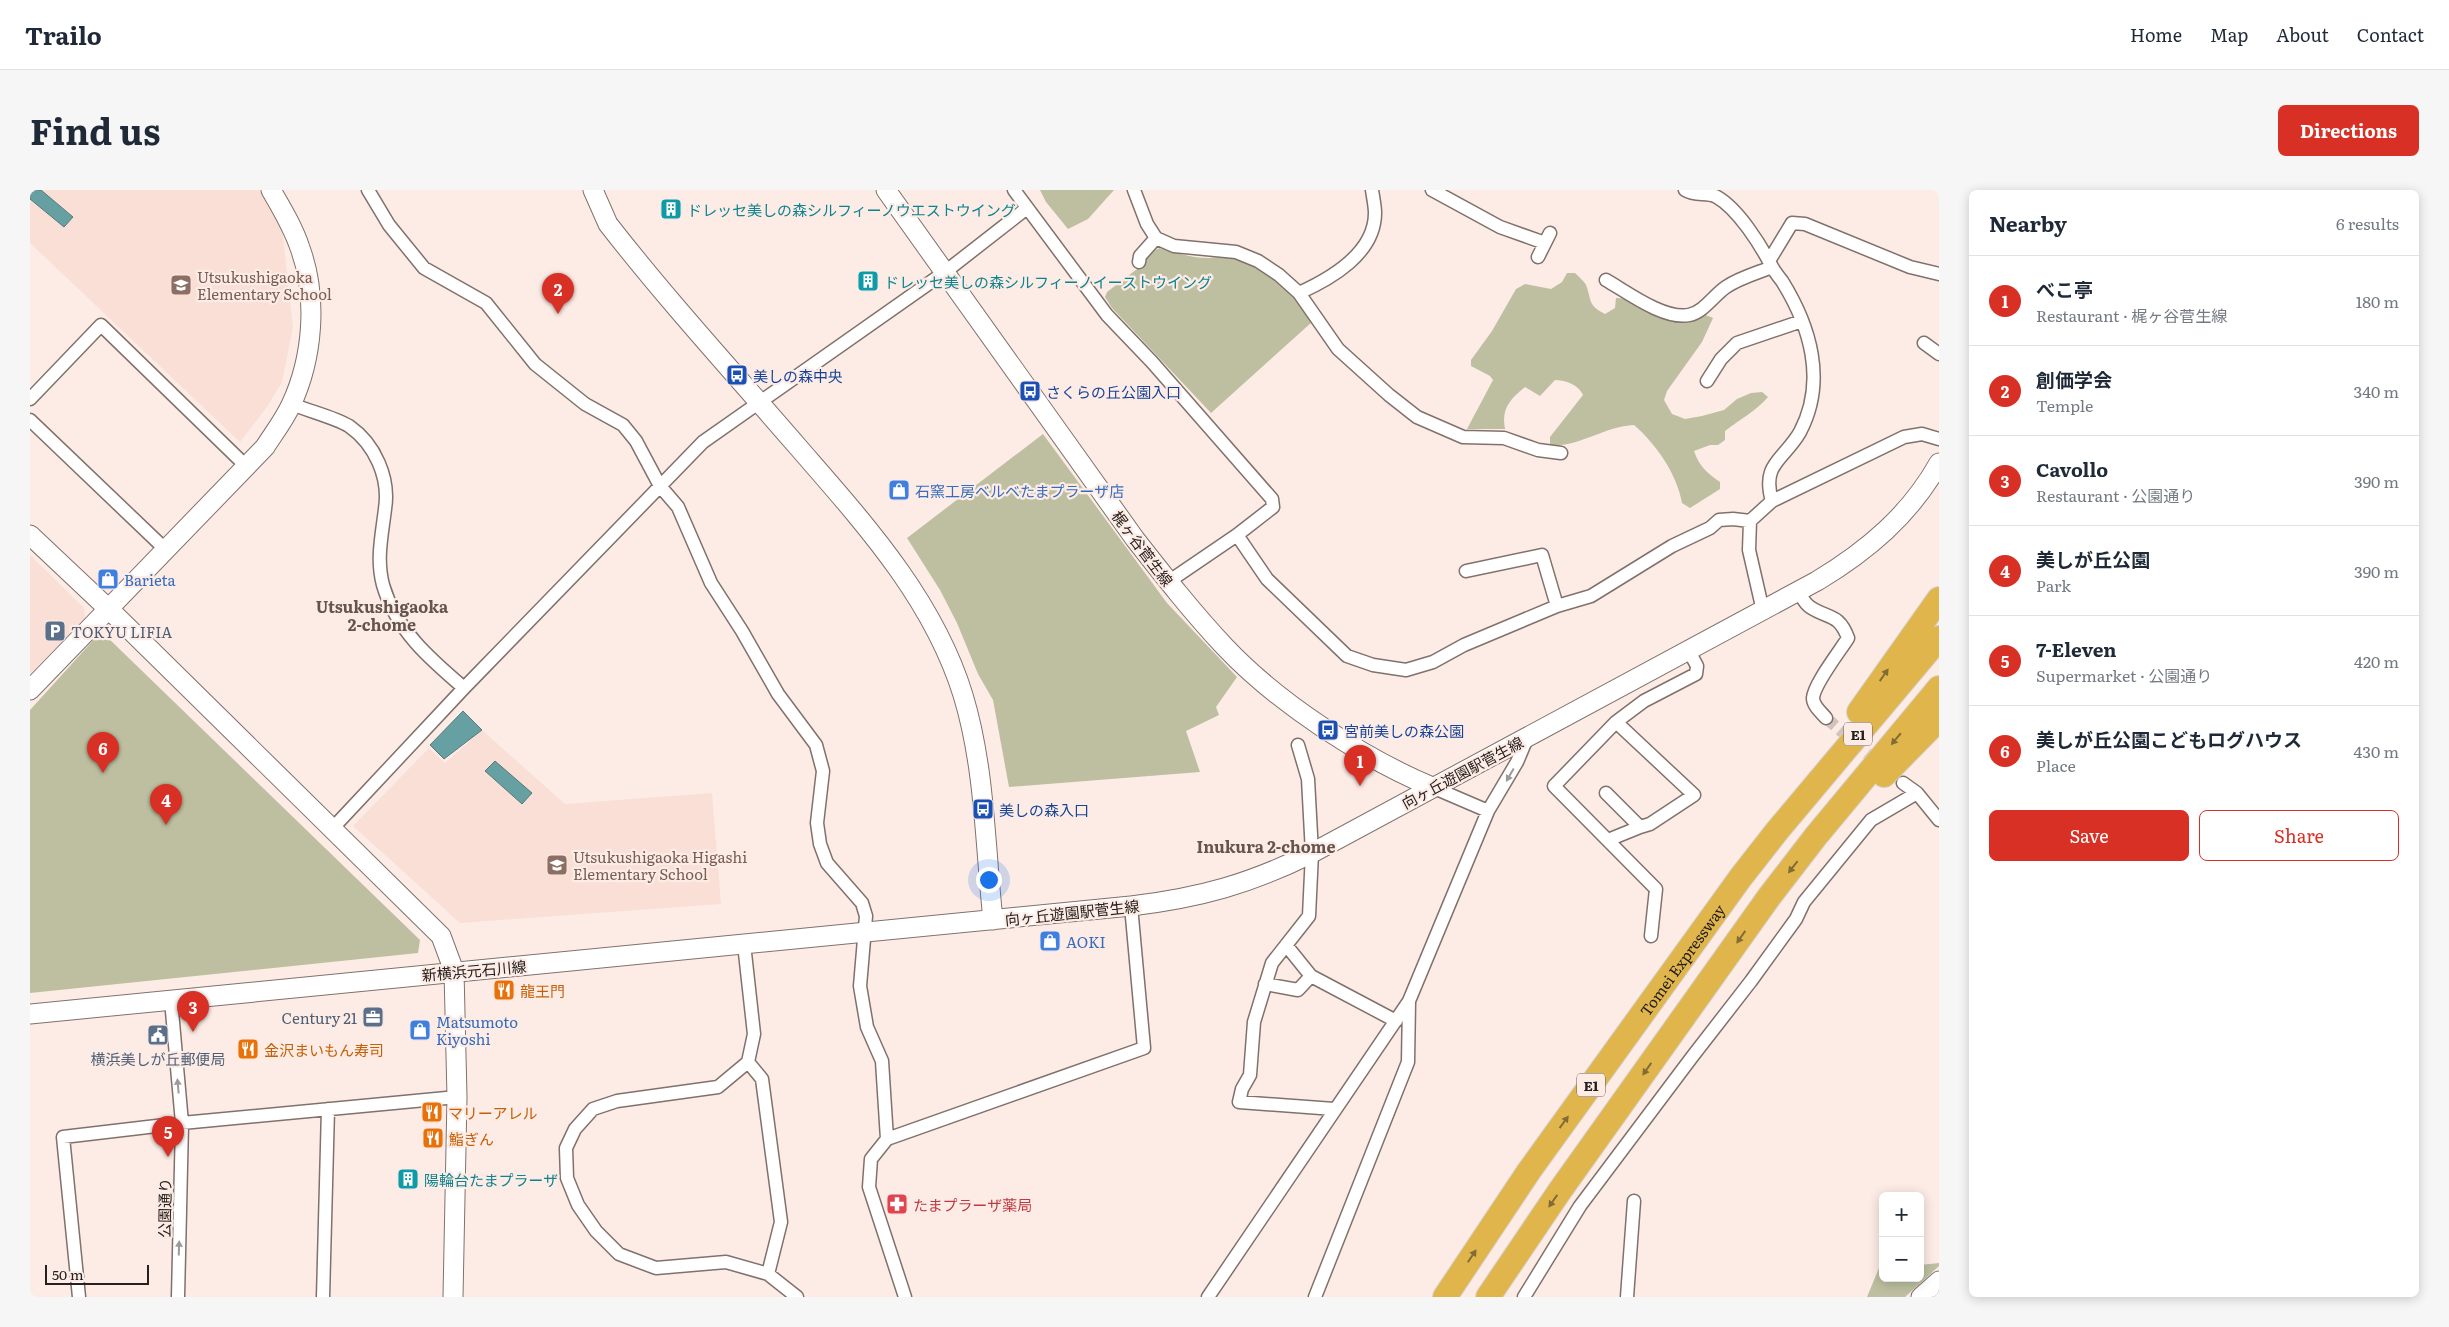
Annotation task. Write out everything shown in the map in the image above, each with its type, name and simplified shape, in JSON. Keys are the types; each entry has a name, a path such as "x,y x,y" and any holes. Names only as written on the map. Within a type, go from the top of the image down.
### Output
{"highway":[{"path":"1777,831 1939,599"},
{"name":"Tomei Expressway","path":"1445,1297 1529,1171 1741,877 1777,831 1939,638"},
{"name":"E1","path":"1488,1297 1564,1184 1769,897 1816,836 1939,688"},
{"path":"1816,836 1885,775 1939,719"}],"street":[{"path":"30,690 164,549 265,447 292,404 306,358 311,307 308,280 301,250 292,228 271,190"},
{"path":"368,190 389,225 424,268 486,303 535,364 585,404 623,425 636,441 660,486 678,507 711,582 778,694 816,745 823,771 817,823 820,844 827,863 862,903 866,916 860,986 867,1027 882,1061 887,1139"},
{"path":"593,190 608,224 869,530 909,584 931,619 963,696 972,734 983,809 993,920"},
{"name":"梶ヶ谷菅生線","path":"886,190 1168,582 1226,648 1274,692 1328,730 1383,763 1488,811"},
{"path":"1014,190 1107,315 1152,362 1272,499 1273,507 1237,535 1168,582"},
{"path":"1134,190 1147,224 1156,238 1174,246 1236,252 1258,261 1280,275 1299,293 1338,349 1388,395 1417,417 1462,437 1504,438 1538,450 1561,453"},
{"path":"1299,293 1321,283 1353,260 1368,237 1375,214 1372,190"},
{"path":"1432,190 1500,227 1548,238 1538,257"},
{"path":"1685,190 1693,195 1709,194 1718,197 1742,221 1782,281 1802,321 1811,347 1815,373 1812,398 1800,432 1771,469 1767,486 1772,501"},
{"path":"331,830 464,688 703,442 945,272 1028,208"},
{"path":"1606,280 1651,306 1670,313 1690,315 1704,306 1727,286 1770,264 1792,223 1805,224 1902,264 1939,274"},
{"path":"1140,262 1140,256 1156,238"},
{"path":"1707,381 1721,359 1736,343 1802,321"},
{"path":"30,399 101,325 246,466"},
{"path":"1924,343 1939,354"},
{"path":"292,404 348,426 372,449 384,476 386,508 378,545 383,584 397,619 415,644 464,688"},
{"path":"30,420 164,549"},
{"path":"1764,611 1749,550 1750,521 1772,501 1904,438 1922,434 1939,439"},
{"name":"向ヶ丘遊園駅菅生線","path":"918,927 1181,900 1222,890 1272,874 1764,611 1855,558 1882,535 1914,500 1939,463"},
{"path":"1237,535 1267,579 1347,656 1373,665 1406,670 1433,662 1464,645 1556,606 1591,596 1672,546 1710,528 1719,520 1750,521"},
{"path":"30,535 108,609 441,936 454,971 457,1097 453,1297"},
{"path":"1466,571 1542,555 1556,606"},
{"path":"1798,591 1808,607 1836,618 1844,627 1848,638 1820,680 1814,698 1817,709 1826,718"},
{"path":"1652,936 1656,889 1554,786 1616,722 1644,701 1696,674 1697,666 1688,651"},
{"path":"1608,840 1650,824 1694,795 1616,722"},
{"path":"1208,1297 1242,1250 1334,1109 1409,1001 1488,811 1517,762 1528,736"},
{"path":"1298,745 1308,779 1312,853 1309,916 1272,963 1254,1022 1250,1075 1242,1089 1239,1102 1334,1109"},
{"path":"1903,783 1918,793 1939,820"},
{"path":"1606,793 1640,827"},
{"path":"1524,1297 1594,1186 1751,981 1796,918 1804,902 1871,820 1918,793"},
{"path":"905,1297 869,1186 871,1159 887,1139 1144,1048 1131,906"},
{"name":"新横浜元石川線","path":"30,1014 918,927"},
{"path":"744,944 754,1034 748,1062 718,1087 617,1101 593,1109 575,1129 566,1148 567,1178 578,1205 596,1231 619,1254 656,1268 726,1262 768,1274 797,1297"},
{"path":"1286,945 1310,976 1396,1021"},
{"path":"1265,984 1298,990 1310,976"},
{"name":"公園通り","path":"171,1000 182,1123 178,1297"},
{"path":"1316,1297 1408,1062 1409,1001"},
{"path":"748,1062 762,1079 781,1222 768,1274"},
{"path":"79,1297 63,1137 182,1123 457,1097"},
{"path":"323,1297 328,1110"},
{"path":"1627,1297 1634,1200"},
{"path":"1921,1297 1939,1281"}],"shaded area":[{"name":"Utsukushigaoka Elementary School","path":"30,190 260,190 282,228 293,327 282,382 267,407 240,442 30,243"},
{"path":"30,555 84,608 85,618 30,674"},
{"name":"Utsukushigaoka Higashi Elementary School","path":"482,730 565,804 712,793 721,904 460,923 353,826 429,748 445,763"}],"green space":[{"path":"1040,190 1114,190 1088,219 1068,229 1046,202"},
{"path":"1160,248 1190,256 1203,258 1225,257 1239,259 1252,264 1286,289 1312,322 1211,413 1112,308 1105,297 1107,292 1137,269 1155,250"},
{"path":"1567,273 1575,273 1582,280 1586,285 1591,302 1595,308 1605,314 1615,308 1616,298 1625,299 1654,310 1697,313 1713,318 1702,342 1667,391 1664,400 1672,414 1685,419 1702,416 1724,410 1737,399 1751,393 1762,392 1768,397 1753,411 1725,431 1725,440 1718,445 1710,445 1694,451 1704,469 1720,482 1720,489 1690,508 1682,503 1675,481 1658,450 1634,425 1623,426 1571,443 1550,445 1550,437 1583,395 1578,388 1567,382 1555,380 1540,396 1525,387 1508,405 1504,416 1505,429 1467,429 1493,380 1490,376 1471,366 1471,360 1492,331 1516,289 1525,284 1551,289 1562,282"},
{"path":"1043,434 1167,603 1237,677 1216,707 1219,715 1186,731 1200,772 1009,787 993,700 978,674 957,623 940,590 907,538"},
{"path":"98,635 105,635 420,940 418,953 30,993 30,710"},
{"path":"1939,1263 1939,1266 1924,1280 1924,1265"},
{"path":"1879,1268 1879,1282 1921,1282 1905,1297 1867,1297"}],"water":[{"path":"30,190 41,190 73,217 64,227 30,199"},
{"path":"463,711 482,730 444,759 430,745"},
{"path":"495,761 532,793 522,804 485,771"}],"tunnel":[{"path":"1826,718 1881,765"}],"place":[{"name":"ドレッセ美しの森シルフィーノウエストウイング","path":"671,209"},
{"name":"ドレッセ美しの森シルフィーノイーストウイング","path":"868,281"},
{"name":"Utsukushigaoka Elementary School","path":"181,285"},
{"name":"創価学会","path":"558,314"},
{"name":"美しの森中央","path":"737,375"},
{"name":"さくらの丘公園入口","path":"1030,391"},
{"name":"石窯工房ベルベたまプラーザ店","path":"899,490"},
{"name":"Barieta","path":"108,579"},
{"name":"TOKYU LIFIA","path":"55,631"},
{"name":"宮前美しの森公園","path":"1328,730"},
{"name":"美しが丘公園こどもログハウス","path":"103,773"},
{"name":"べこ亭","path":"1360,786"},
{"name":"美しの森入口","path":"983,809"},
{"name":"美しが丘公園","path":"166,825"},
{"name":"Utsukushigaoka Higashi Elementary School","path":"557,865"},
{"name":"AOKI","path":"1050,941"},
{"name":"龍王門","path":"504,990"},
{"name":"Century 21","path":"373,1017"},
{"name":"Matsumoto Kiyoshi","path":"420,1030"},
{"name":"Cavollo","path":"193,1032"},
{"name":"横浜美しが丘郵便局","path":"158,1035"},
{"name":"金沢まいもん寿司","path":"248,1049"},
{"name":"マリーアレル","path":"432,1112"},
{"name":"鮨ぎん","path":"433,1138"},
{"name":"7-Eleven","path":"168,1157"},
{"name":"陽輪台たまプラーザ","path":"408,1179"},
{"name":"たまプラーザ薬局","path":"897,1204"}],"district":[{"name":"Utsukushigaoka 2-chome","path":"382,615"},
{"name":"Inukura 2-chome","path":"1266,846"}]}
